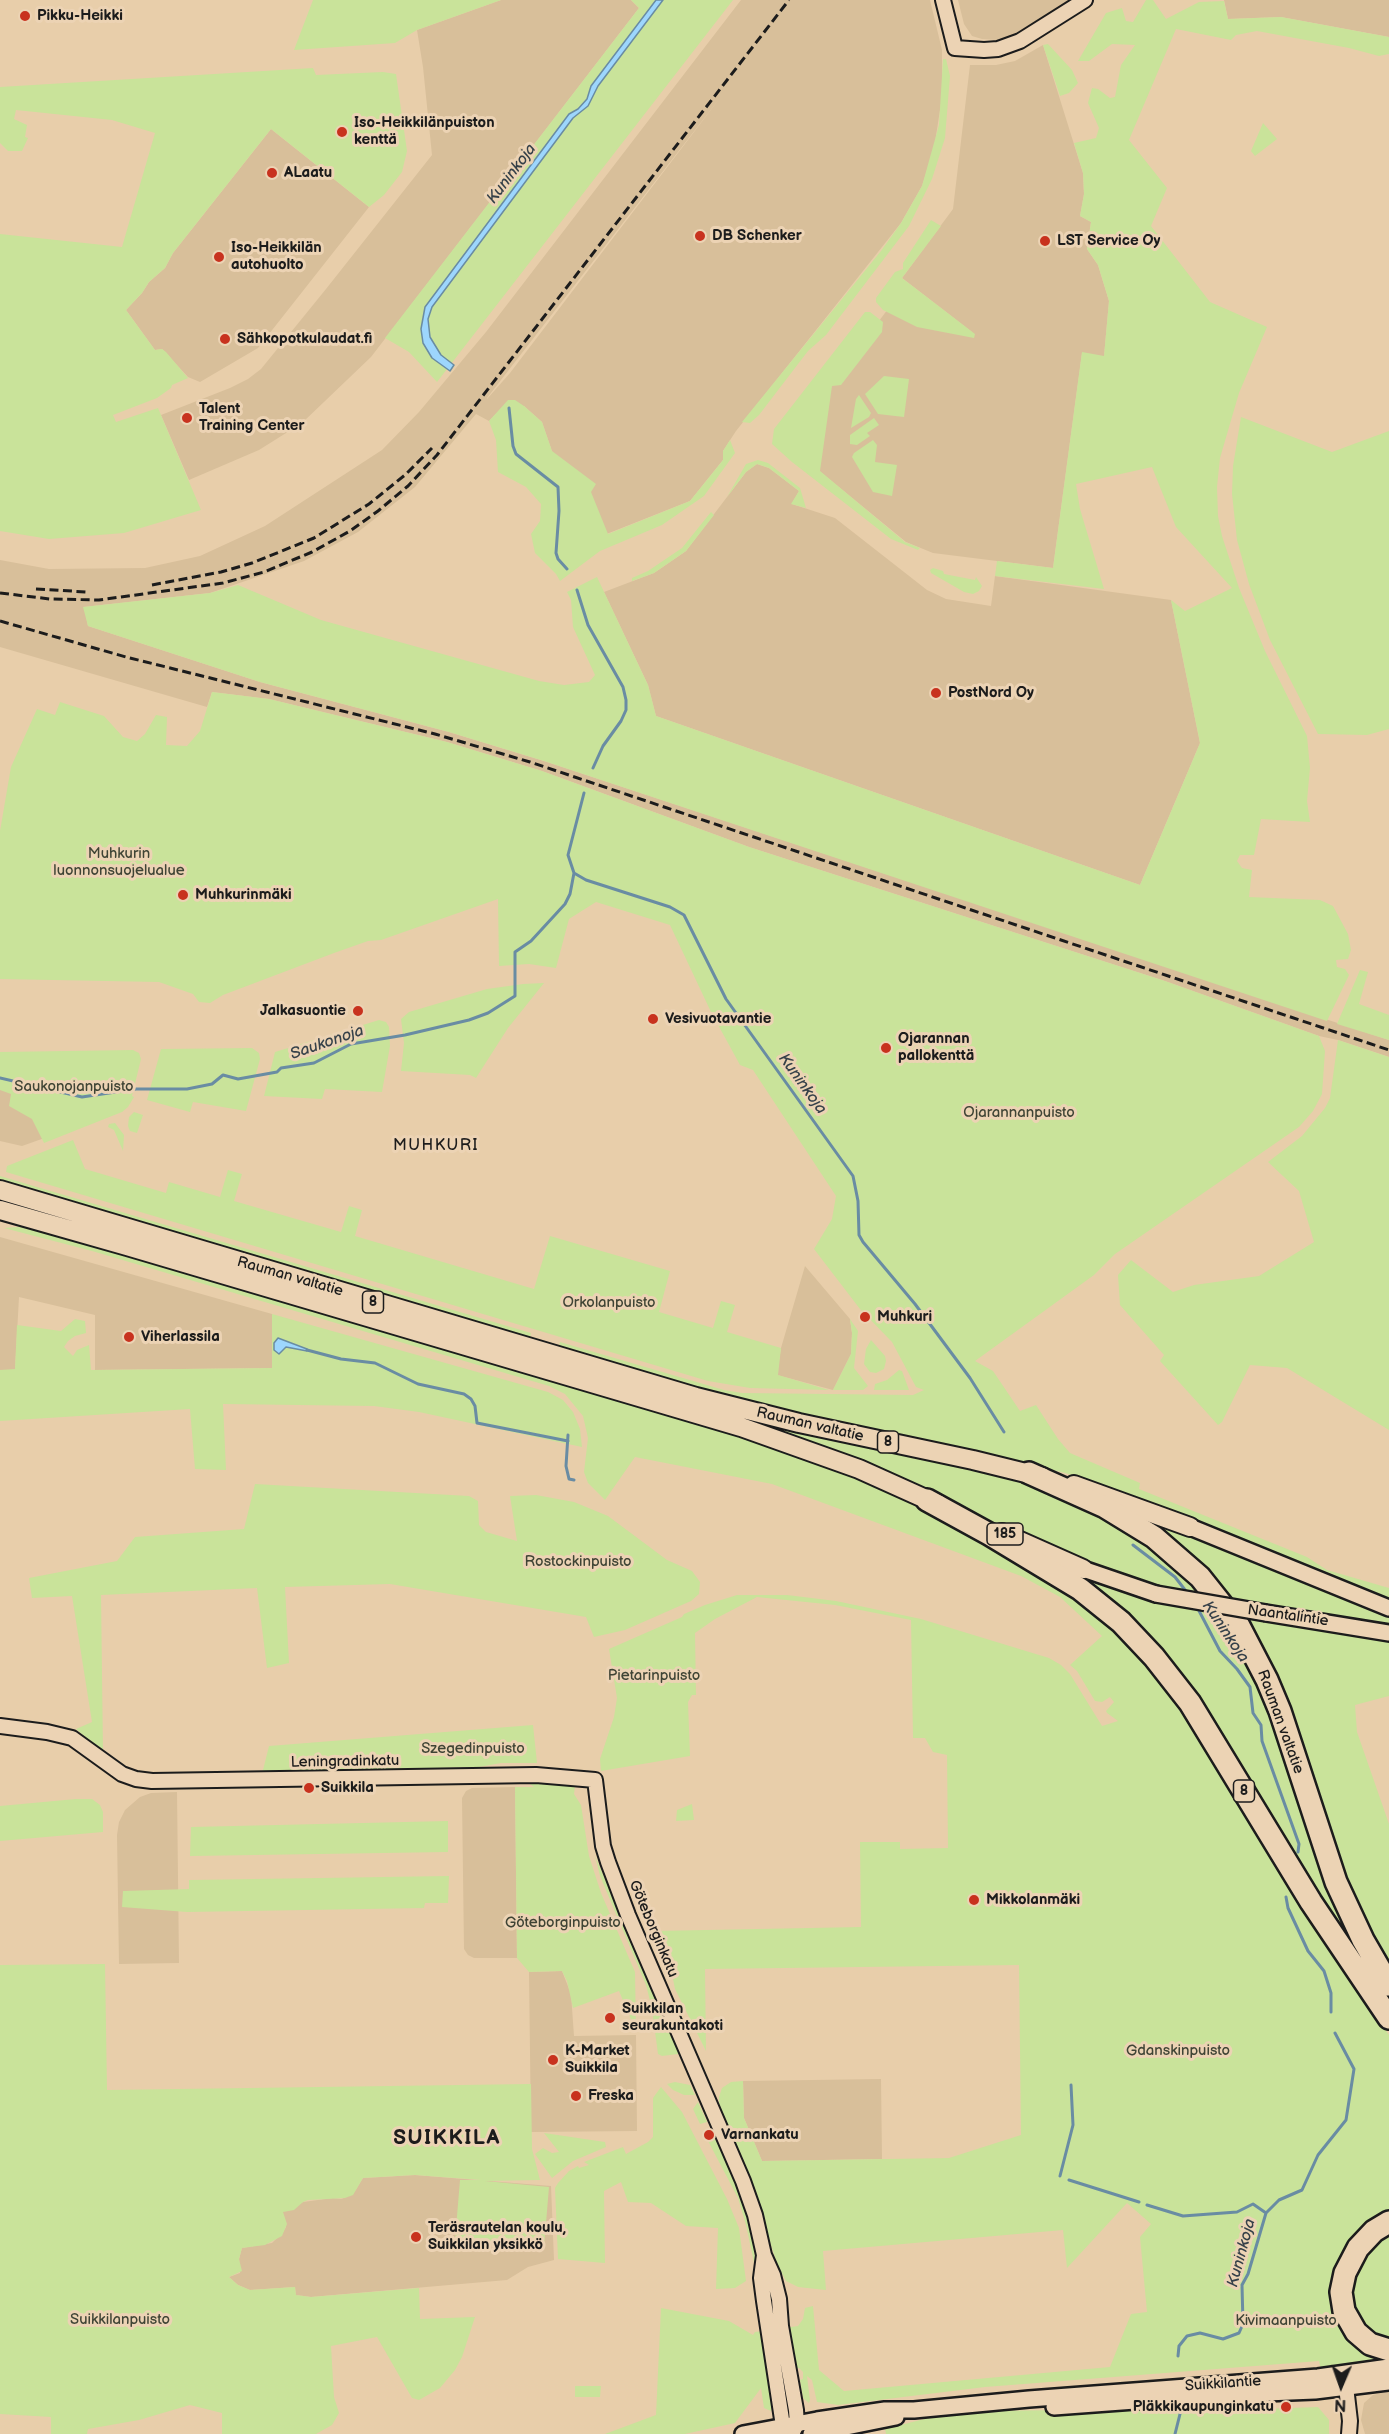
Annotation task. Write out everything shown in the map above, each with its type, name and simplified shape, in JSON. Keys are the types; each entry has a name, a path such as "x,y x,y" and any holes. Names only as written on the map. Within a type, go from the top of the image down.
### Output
{"highway":[{"name":"Rauman valtatie","path":"0,1190 696,1397 799,1423 1029,1473 1105,1507 1154,1538 1200,1577 1239,1626 1267,1680 1280,1712 1336,1882 1363,1940 1389,1985"},
{"name":"Rauman valtatie","path":"0,1210 741,1427 859,1468 927,1500 998,1539 1080,1589 1108,1611 1154,1657 1191,1703 1311,1902 1389,2018"},
{"path":"1029,1473 1107,1495 1190,1527"},
{"name":"185","path":"927,1500 1083,1569"},
{"path":"1389,2222 1374,2231 1358,2248 1345,2273 1341,2292 1344,2311 1356,2332 1370,2344 1389,2350"}],"main road":[{"path":"1190,1527 1389,1608"},
{"name":"Naantalintie","path":"1083,1569 1156,1594 1389,1633"},
{"name":"Suikkilantie","path":"1346,2380 1389,2367"},
{"name":"Suikkilantie","path":"743,2434 790,2429 885,2410 914,2410 984,2403 1346,2380 1389,2382"},
{"name":"Suikkilantie","path":"811,2434 886,2420 914,2410"}],"street":[{"path":"943,0 955,48 984,50 1008,46 1035,33 1085,0"},
{"name":"Leningradinkatu","path":"0,1726 72,1738 131,1778 163,1781 536,1775 595,1780"},
{"name":"Göteborginkatu","path":"595,1780 603,1846 608,1862 628,1915 743,2181 755,2215 764,2255 761,2278 790,2429"},
{"path":"1346,2380 1349,2434"}],"shaded area":[{"path":"501,0 631,0 639,8 371,357 302,423 259,450 189,480 161,415 230,388 261,369 432,155 417,30"},
{"path":"741,0 930,0 942,50 942,97 934,149 922,186 901,223 736,431 723,451 723,460 690,501 599,537 556,463 542,422 524,406 497,413 489,421 476,414 415,487 358,532 304,561 210,593 84,607 88,626 260,682 449,732 544,761 1389,1040 1389,1057 1319,1036 1165,981 749,847 542,771 447,742 269,699 212,692 207,707 0,647 0,560 49,569 145,568 200,556 265,526 382,450 419,412 486,332","holes":["723,94 510,373 487,399"]},
{"path":"958,0 1074,0 1027,30 998,40 972,36 964,24"},
{"path":"1224,0 1389,0 1389,37 1281,17 1228,19"},
{"path":"1043,45 1083,173 1084,194 1080,216 1091,222 1087,249 1098,265 1109,301 1104,357 1082,353 1053,568 933,553 906,542 807,461 806,418 894,301 972,332 902,278 953,209 970,65 996,65 1015,61"},
{"path":"271,129 369,207 258,348 200,382 188,377 162,349 155,350 126,310 149,282 165,268 173,253"},
{"path":"757,464 769,468 799,491 792,504 835,518 927,590 946,599 991,606 995,576 1171,600 1200,743 1140,885 656,716 648,685 604,592 654,573 686,551 746,472"},
{"path":"0,1085 38,1096 53,1135 22,1146 0,1141"},
{"path":"0,1237 272,1314 272,1368 95,1370 95,1315 19,1297 15,1370 0,1370"},
{"path":"805,1266 850,1319 851,1354 833,1390 777,1375 781,1348"},
{"path":"515,1787 517,1958 474,1958 464,1949 462,1798 466,1791 472,1788"},
{"path":"177,1792 179,1963 119,1964 117,1835 119,1822 125,1810 140,1797 151,1793"},
{"path":"562,1971 571,1994 574,2036 636,2035 637,2131 531,2132 529,1972"},
{"path":"881,2079 882,2159 762,2161 744,2118 743,2081"},
{"name":"Teräsrautelan koulu, Suikkilan yksikkö","path":"415,2175 551,2186 554,2260 528,2267 507,2280 311,2297 296,2295 295,2287 250,2290 238,2285 229,2277 240,2273 239,2259 242,2248 272,2243 283,2232 286,2227 282,2212 303,2202 341,2199 353,2194 363,2178"},
{"path":"1389,2391 1389,2434 1365,2434 1361,2420 1364,2403 1373,2395"}],"green space":[{"path":"313,0 501,0 417,30 395,43 294,50"},
{"path":"631,0 733,0 437,382 409,352 385,338 639,8"},
{"path":"1146,0 1153,0 1166,19 1199,2 1224,1 1228,19 1281,17 1389,37 1389,54 1379,56 1349,48 1257,31 1236,35 1231,40 1176,29 1129,140 1167,188 1151,226 1210,302 1267,327 1239,393 1220,458 1217,487 1218,516 1239,588 1265,651 1307,736 1310,768 1307,801 1310,822 1261,819 1254,855 1240,855 1237,861 1242,868 1252,870 1249,897 1320,900 1333,906 1348,934 1351,950 1348,959 1336,960 1337,967 1345,969 1349,975 1327,1021 544,761 449,732 260,682 88,626 83,607 210,593 238,585 321,620 539,681 564,685 589,682 595,675 573,627 571,600 567,592 597,577 648,685 656,716 1140,885 1200,743 1171,600 1185,611 1232,588 1176,527 1152,467 1076,484 1080,509 1104,589 995,576 997,561 1053,568 1082,352 1104,356 1109,301 1098,265 1087,249 1091,222 1080,216 1084,194 1083,173 1074,143 1096,138 1099,128 1088,103 1092,88 1098,89 1110,98 1115,97 1121,65 1135,45 1112,44 1089,61 1078,61 1106,13 1122,8 1126,21 1133,22"},
{"path":"1048,44 1072,70 1078,83 1069,93 1060,96 1043,45"},
{"path":"943,59 946,59 950,76 945,138 932,179 909,226 826,335 808,351 759,415 750,423 742,422 881,251 901,223 922,186 939,125"},
{"path":"313,68 316,75 383,72 396,74 407,151 402,172 384,195 369,207 271,129 173,253 165,268 149,282 126,310 155,350 162,349 166,352 188,378 172,385 157,398 113,415 116,422 158,408 201,510 124,533 49,539 0,531 0,234 122,247 155,133 112,120 16,110 14,119 27,125 25,137 28,138 22,151 8,151 0,143 0,87"},
{"path":"1263,123 1277,139 1255,156 1251,151"},
{"path":"931,220 941,226 902,278 975,334 974,338 917,327 883,310 876,302 876,298 895,272 903,269 903,263"},
{"path":"865,312 870,312 883,322 882,332 841,385 832,386 820,471 905,542 920,548 918,550 891,539 772,444 774,429"},
{"path":"884,376 909,379 904,417 878,414 865,394"},
{"path":"859,395 871,413 869,417 851,428 856,399"},
{"path":"508,400 515,400 542,422 552,451 596,484 591,492 608,534 690,501 723,460 723,451 730,440 735,453 704,496 662,525 600,551 560,581 535,553 531,534 540,521 541,504 526,487 498,472 496,440 489,421"},
{"path":"1241,417 1332,452 1389,431 1389,729 1367,735 1318,734 1270,640 1249,584 1237,540 1232,494 1233,466"},
{"path":"874,418 879,425 867,433 870,436 857,445 850,444 850,435"},
{"path":"873,440 877,445 875,462 897,465 892,496 873,492 852,457 854,453"},
{"path":"758,460 768,463 800,488 806,508 791,504 799,491 769,468 757,464 746,472 727,497 746,464"},
{"path":"711,512 714,515 686,551 654,573 632,581 632,578 648,571 682,548"},
{"path":"933,568 943,571 944,574 975,580 976,577 982,586 973,594 964,592 931,573 930,570"},
{"path":"212,692 269,699 447,742 542,771 749,847 1165,981 1319,1036 1325,1051 1322,1094 1313,1111 1299,1127 1115,1254 1094,1275 975,1361 993,1371 1020,1411 1036,1405 1070,1453 1140,1483 1139,1489 1307,1557 1327,1570 1389,1588 1389,1601 1136,1497 1065,1473 781,1410 685,1385 559,1346 560,1342 724,1390 742,1393 913,1395 924,1390 916,1387 892,1342 860,1309 814,1249 832,1219 836,1196 753,1070 740,1065 711,1012 670,925 596,902 569,919 556,968 529,964 499,966 498,899 381,940 368,941 334,953 223,995 210,1003 199,1002 193,994 159,982 0,979 0,831 11,767 37,709 55,715 60,702 104,716 123,737 137,741 145,734 156,715 167,717 166,745 187,746 200,731"},
{"path":"1360,970 1368,972 1359,1004 1389,1015 1389,1040 1337,1024"},
{"path":"544,983 508,1028 476,1078 470,1075 401,1071 404,1043 401,1019 409,1012 487,989"},
{"path":"379,1020 386,1022 389,1027 390,1046 382,1092 325,1089 322,1099 264,1096 275,1052"},
{"path":"1338,1040 1389,1057 1389,1430 1287,1368 1250,1365 1222,1422 1218,1425 1160,1361 1164,1355 1120,1305 1118,1275 1131,1260 1173,1292 1194,1285 1259,1276 1314,1242 1299,1191 1268,1162 1302,1136 1325,1108 1330,1098"},
{"name":"Saukonojanpuisto","path":"252,1048 259,1053 260,1059 246,1111 193,1102 190,1112 147,1100 161,1049"},
{"name":"Saukonojanpuisto","path":"133,1050 139,1053 141,1059 132,1096 134,1097 128,1107 122,1112 44,1143 32,1119 9,1106 11,1094 0,1090 0,1052"},
{"path":"134,1112 143,1115 137,1133 130,1131 128,1126 129,1117"},
{"path":"115,1123 124,1135 123,1151 114,1130 108,1127 109,1124"},
{"name":"Orkolanpuisto","path":"73,1140 85,1169 166,1193 169,1182 220,1197 228,1170 242,1174 234,1201 341,1232 349,1206 362,1210 355,1236 534,1289 550,1236 670,1271 659,1312 713,1328 721,1301 735,1305 727,1332 781,1348 778,1375 829,1390 750,1388 708,1381 6,1172 7,1166"},
{"path":"0,1176 531,1333 530,1338 497,1331 0,1184"},
{"path":"0,1197 1006,1473 1117,1519 1215,1600 1130,1580 1054,1552 862,1463 0,1205"},
{"name":"Gdanskinpuisto","path":"31,1226 739,1434 812,1458 915,1502 1045,1576 1117,1629 1168,1684 1325,1940 1389,2035 1389,2218 1337,2289 1389,2361 1321,2370 1319,2361 985,2387 838,2405 817,2402 812,2380 807,2376 809,2403 803,2398 800,2380 803,2379 803,2372 795,2368 784,2328 798,2326 803,2319 805,2308 813,2306 819,2370 844,2391 1110,2367 1131,2314 1147,2312 1140,2237 1151,2224 1127,2203 1067,2268 1063,2230 823,2251 826,2290 798,2287 786,2281 777,2264 746,2166 719,2104 722,2088 731,2082 743,2081 744,2118 762,2161 949,2158 1021,2135 1019,1965 705,1969 706,2051 675,1989 672,1974 654,1931 861,1927 860,1842 900,1842 900,1849 948,1848 947,1755 933,1752 925,1738 913,1738 911,1620 835,1605 757,1597 715,1619 695,1633 696,1695 692,1695 688,1702 690,1756 601,1771 600,1759 614,1717 617,1698 609,1649 705,1605 737,1595 787,1595 836,1601 921,1619 1049,1658 1070,1674 1102,1726 1118,1721 1106,1711 1114,1702 1110,1697 1102,1702 1095,1701 1077,1671 1070,1665 1102,1636 1060,1597 1021,1576 772,1484 635,1457 605,1500 588,1483 584,1472 588,1438 583,1416 565,1394 549,1386 92,1251 4,1228"},
{"path":"272,1314 548,1392 563,1400 573,1412 580,1429 582,1447 419,1412 374,1406 223,1404 226,1470 195,1469 190,1409 0,1421 0,1370 15,1369 17,1325 61,1331 75,1319 85,1321 86,1333 75,1336 64,1347 73,1356 77,1350 89,1345 91,1370 272,1368"},
{"path":"850,1319 858,1331 854,1368 868,1386 863,1390 833,1390 851,1354"},
{"path":"871,1340 885,1356 886,1361 884,1369 876,1373 870,1372 864,1364 866,1349"},
{"path":"899,1370 902,1371 909,1390 874,1390 875,1384 887,1380"},
{"name":"Rostockinpuisto","path":"255,1484 469,1496 478,1501 479,1525 486,1532 517,1541 510,1496 536,1495 574,1502 608,1516 667,1560 692,1571 700,1582 699,1594 691,1601 625,1630 594,1637 586,1617 390,1584 285,1587 289,1663 267,1668 257,1588 101,1595 103,1752 76,1729 92,1722 72,1596 32,1598 29,1578 117,1561 135,1537 244,1529"},
{"path":"1105,1499 1389,1613 1389,1627 1229,1602"},
{"path":"1055,1563 1219,1612 1247,1652 1368,1964 1387,1996 1382,1999 1201,1705"},
{"path":"1240,1618 1266,1618 1389,1639 1389,1696 1355,1705 1357,1732 1389,1824 1389,1968 1366,1930"},
{"name":"Szegedinpuisto","path":"533,1725 537,1763 436,1768 434,1771 262,1774 269,1746"},
{"name":"Göteborginpuisto","path":"526,1781 545,1781 575,1786 574,1794 581,1805 589,1856 601,1893 635,1972 636,2031 619,1991 573,2008 567,1981 562,1971 529,1972 517,1958 515,1787 534,1787"},
{"path":"92,1799 100,1805 103,1812 103,1832 0,1841 0,1806"},
{"path":"692,1804 694,1820 676,1821 677,1810"},
{"path":"448,1821 448,1852 190,1856 191,1827"},
{"path":"595,1856 679,2049 678,2054 662,2056 658,2054 646,1985 600,1876"},
{"path":"449,1876 448,1903 425,1903 424,1908 187,1912 122,1907 123,1891 189,1889 189,1880"},
{"name":"Suikkilanpuisto","path":"105,1964 107,2090 531,2084 532,2149 540,2180 485,2181 549,2187 544,2247 455,2240 460,2180 481,2180 415,2175 363,2178 353,2195 345,2198 308,2200 294,2210 283,2212 287,2224 282,2236 265,2245 242,2248 239,2259 242,2271 229,2277 238,2285 250,2290 295,2287 296,2295 311,2297 419,2288 420,2319 475,2317 462,2357 455,2370 440,2388 419,2400 412,2398 377,2337 331,2346 334,2397 339,2413 332,2425 316,2434 222,2434 222,2413 190,2405 139,2420 88,2429 87,2434 51,2434 51,2417 0,2414 0,1965"},
{"path":"675,2082 690,2085 695,2095 684,2095 667,2084"},
{"path":"661,2087 682,2112 727,2199 739,2228 746,2281 735,2288 716,2289 718,2228 686,2226 651,2203 628,2202 621,2182 604,2191 605,2263 558,2259 555,2188 569,2171 578,2166 579,2168 589,2165 584,2162 623,2147 626,2154 648,2142 653,2137 653,2098"},
{"path":"698,2102 707,2122 700,2124 693,2109"},
{"path":"544,2133 605,2142 606,2147 573,2161 552,2178 535,2154 543,2148 552,2153 559,2152"},
{"path":"713,2136 730,2163 742,2197 754,2245 756,2272 738,2198 707,2139"},
{"path":"1389,2228 1389,2344 1364,2331 1347,2292 1372,2240"},
{"path":"661,2308 729,2321 753,2335 755,2332 763,2331 773,2401 771,2411 764,2408 761,2388 735,2423 685,2434 605,2434 656,2415"},
{"path":"575,2386 601,2386 600,2397 575,2397"},
{"path":"1230,2401 1261,2405 1261,2409 1318,2407 1329,2420 1329,2434 886,2434 885,2429 940,2415 975,2411 1069,2410"}],"water":[{"path":"656,0 663,0 598,86 588,106 573,118 432,307 428,319 430,337 441,355 454,365 450,371 432,358 423,343 421,329 425,307 569,114 578,109 587,99 591,86"},
{"path":"278,1338 307,1349 307,1351 286,1347 279,1354 274,1350 274,1343"}],"waterway":[{"name":"Kuninkoja","path":"509,408 516,454 558,487 556,553 567,569"},
{"name":"Kuninkoja","path":"577,590 588,625 623,687 626,700 626,710 621,721 603,746 593,768"},
{"name":"Kuninkoja","path":"584,793 568,855 574,873 586,880 670,907 684,915 726,999 853,1176 858,1201 859,1235 863,1242 915,1304 970,1378 1004,1432"},
{"name":"Saukonoja","path":"0,1078 82,1097 136,1089 187,1089 212,1084 223,1075 238,1079 277,1072 281,1068 314,1063 351,1044 405,1035 469,1020 488,1013 515,996 515,952 531,941 565,904 570,894 574,873"},
{"path":"307,1350 341,1359 375,1363 418,1384 464,1394 475,1406 477,1423 568,1441"},
{"path":"568,1435 566,1466 569,1479 574,1480"},
{"name":"Kuninkoja","path":"1133,1545 1175,1577 1189,1595"},
{"name":"Kuninkoja","path":"1196,1605 1220,1651 1250,1687 1253,1713 1261,1725 1262,1741 1299,1844 1298,1852"},
{"name":"Kuninkoja","path":"1286,1897 1288,1908 1308,1951 1324,1971 1331,1993 1331,2012"},
{"name":"Kuninkoja","path":"1178,2356 1179,2346 1187,2336 1200,2333 1223,2339 1239,2333 1243,2324 1242,2285 1248,2274 1266,2213 1279,2200 1302,2190 1318,2155 1346,2120 1354,2069 1335,2033"},
{"path":"1060,2176 1073,2125 1071,2085"},
{"path":"1069,2180 1139,2202"},
{"path":"1147,2205 1183,2216 1237,2212 1253,2204 1266,2213"},
{"name":"Kuninkoja","path":"1175,2434 1181,2410"}],"railway":[{"path":"0,593 50,599 99,600 223,583 264,572 312,552 350,531 378,511 408,486 437,455 789,0"},
{"path":"152,585 221,572 252,563 314,538 369,504 405,475 432,448"},
{"path":"36,589 87,592"},
{"path":"0,621 126,657 435,734 530,762 1389,1050"}],"place":[{"name":"Pikku-Heikki","path":"25,16"},
{"name":"Iso-Heikkilänpuiston kenttä","path":"342,132"},
{"name":"ALaatu","path":"272,173"},
{"name":"DB Schenker","path":"700,236"},
{"name":"LST Service Oy","path":"1045,241"},
{"name":"Iso-Heikkilän autohuolto","path":"219,257"},
{"name":"Sähkopotkulaudat.fi","path":"225,339"},
{"name":"Talent Training Center","path":"187,418"},
{"name":"PostNord Oy","path":"936,693"},
{"name":"Muhkurinmäki","path":"183,895"},
{"name":"Jalkasuontie","path":"358,1011"},
{"name":"Vesivuotavantie","path":"653,1019"},
{"name":"Ojarannan pallokenttä","path":"886,1048"},
{"name":"Muhkuri","path":"865,1317"},
{"name":"Viherlassila","path":"129,1337"},
{"name":"Suikkila","path":"309,1788"},
{"name":"Mikkolanmäki","path":"974,1900"},
{"name":"Suikkilan seurakuntakoti","path":"610,2018"},
{"name":"K-Market Suikkila","path":"553,2060"},
{"name":"Freska","path":"576,2096"},
{"name":"Varnankatu","path":"709,2135"},
{"name":"Teräsrautelan koulu, Suikkilan yksikkö","path":"416,2237"},
{"name":"Pläkkikaupunginkatu","path":"1286,2407"}],"district":[{"name":"MUHKURI","path":"436,1146"},
{"name":"SUIKKILA","path":"447,2139"}],"park label":[{"name":"Muhkurin luonnonsuojelualue","path":"119,862"},
{"name":"Ojarannanpuisto","path":"1019,1113"},
{"name":"Pietarinpuisto","path":"654,1676"},
{"name":"Kivimaanpuisto","path":"1286,2321"}]}
